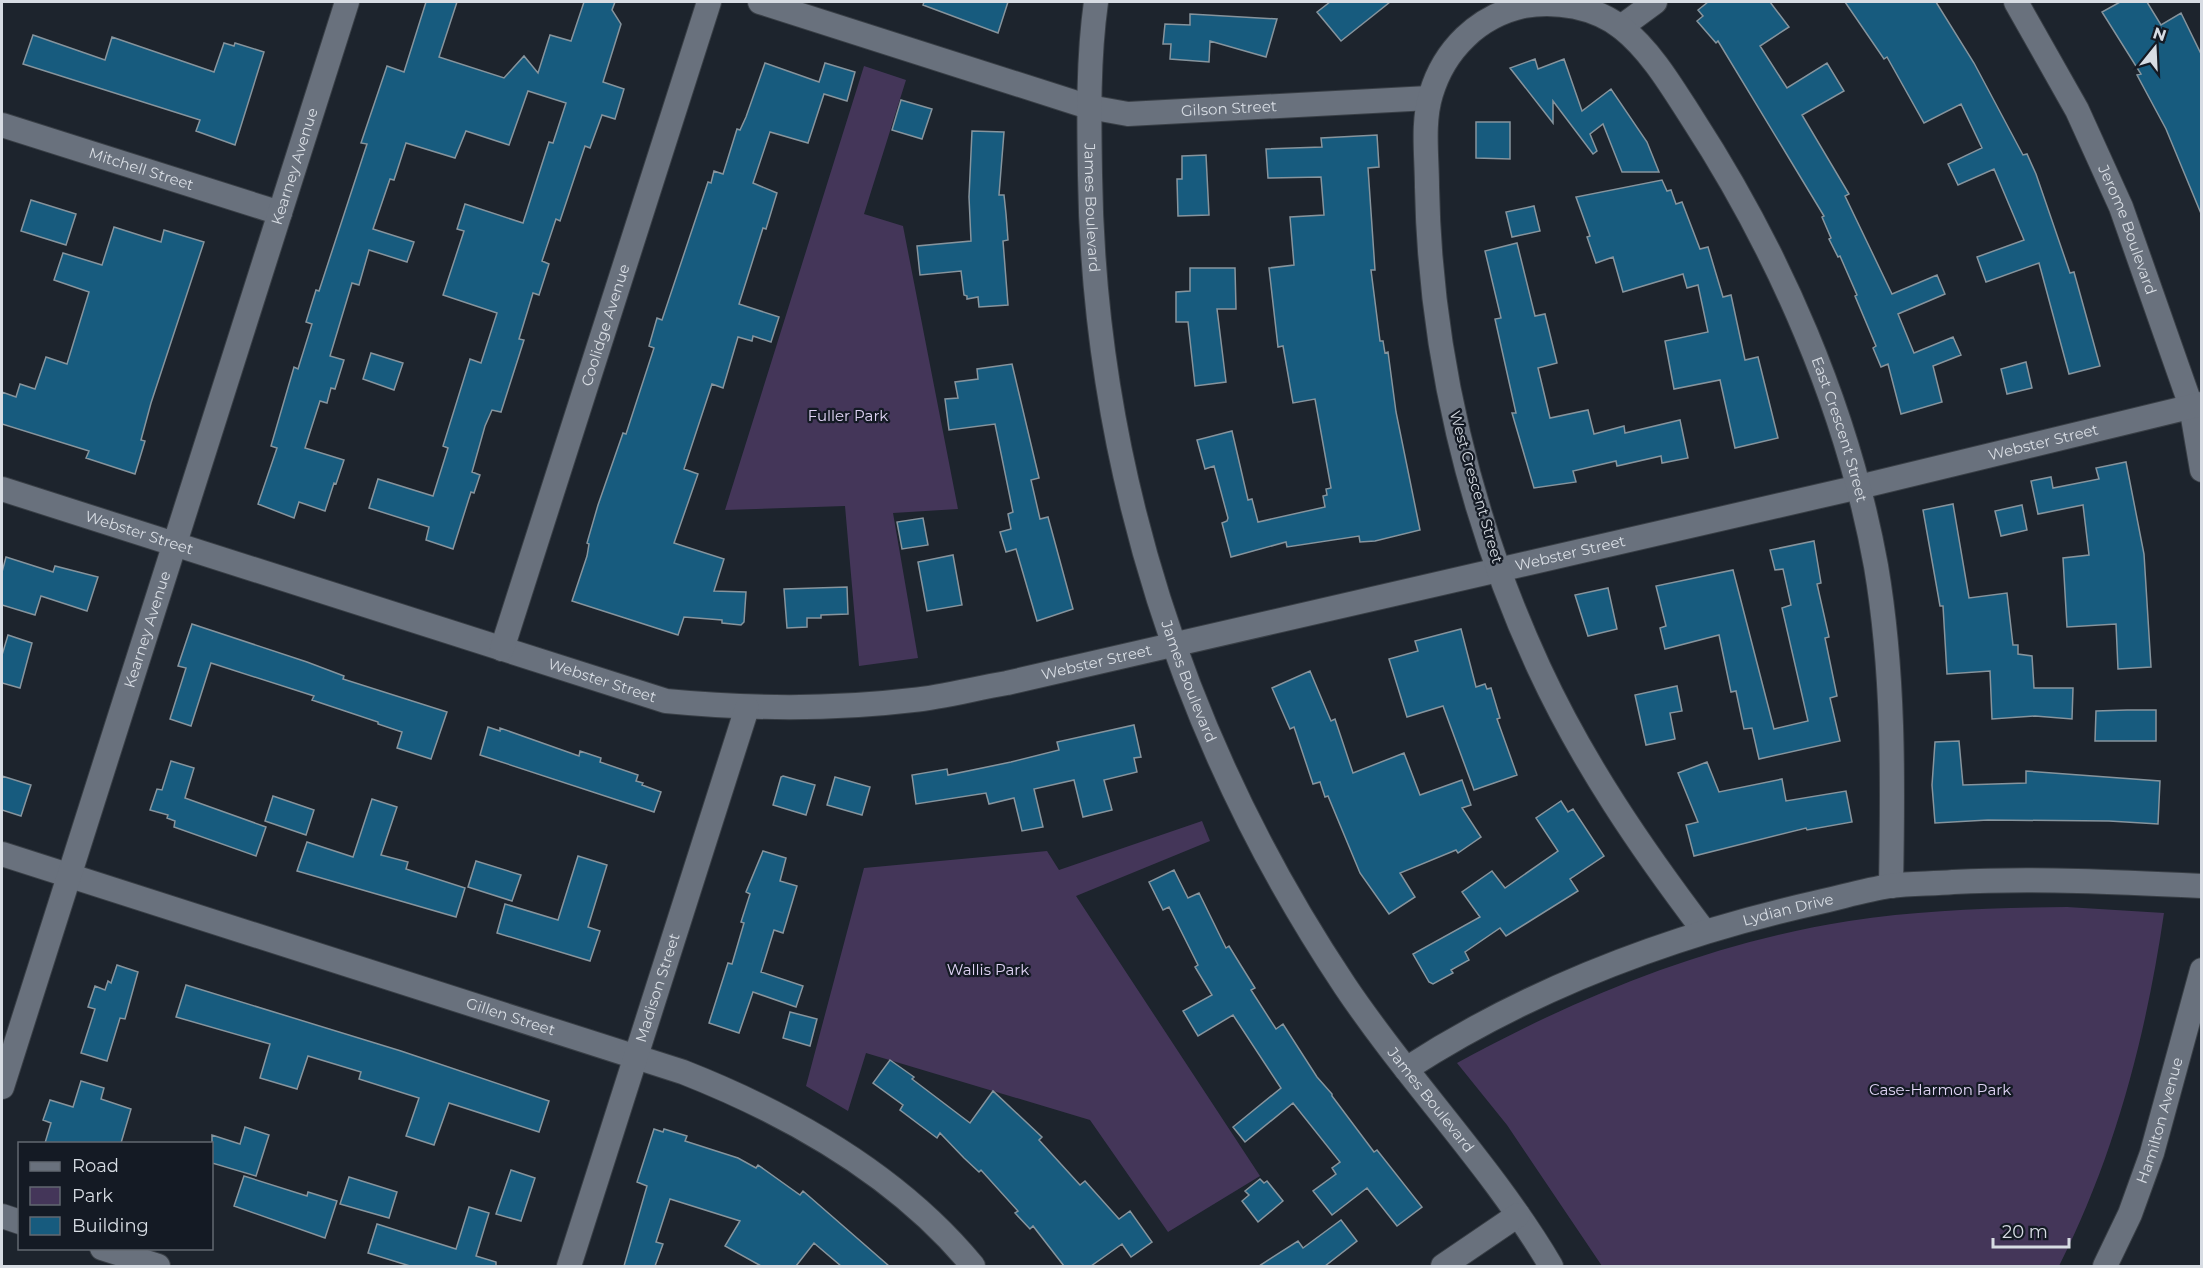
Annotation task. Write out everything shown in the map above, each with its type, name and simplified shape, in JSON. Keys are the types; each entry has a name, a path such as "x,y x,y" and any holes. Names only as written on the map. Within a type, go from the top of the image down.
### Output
{"street":[{"name":"Kearney Avenue","path":"2,1087 347,2"},
{"name":"Coolidge Avenue","path":"502,649 709,2"},
{"name":"Gilson Street","path":"760,2 1089,107 1128,114 1429,98"},
{"name":"James Boulevard","path":"1096,2 1089,107 1091,244 1104,372 1128,498 1172,645 1220,764 1278,879 1346,987 1406,1069 1474,1153 1551,1266"},
{"path":"1429,98 1439,72 1464,37 1490,18 1519,7 1541,4 1572,6 1593,12 1621,27 1654,2"},
{"name":"Jerome Boulevard","path":"2016,2 2077,110 2121,207 2196,405 2202,470"},
{"name":"East Crescent Street","path":"1621,27 1637,42 1669,83 1726,170 1774,260 1815,355 1859,487 1876,567 1890,676 1893,783 1891,886"},
{"name":"West Crescent Street","path":"1429,98 1426,112 1428,230 1439,337 1460,442 1498,569 1539,668 1588,764 1646,854 1704,931"},
{"name":"Mitchell Street","path":"2,125 280,213"},
{"name":"Webster Street","path":"2,489 666,701 747,708 833,708 915,700 1007,682 1859,487 2196,405"},
{"name":"Madison Street","path":"569,1266 747,708"},
{"name":"Gillen Street","path":"2,854 683,1072 738,1094 831,1144 910,1204 973,1266"},
{"name":"Lydian Drive","path":"1406,1069 1512,1007 1602,966 1704,931 1891,886 2001,880 2202,886"},
{"name":"Hamilton Avenue","path":"2105,1266 2130,1214 2152,1153 2202,970"},
{"path":"1443,1266 1518,1215"},
{"path":"2,1216 18,1221"},
{"path":"108,1250 158,1266"}],"green space":[{"name":"Fuller Park","path":"864,66 906,80 864,214 903,226 958,509 893,513 918,658 859,666 845,506 725,510"},
{"name":"Wallis Park","path":"1202,821 1210,841 1076,896 1260,1176 1168,1232 1090,1120 866,1053 848,1111 806,1086 864,868 1047,851 1059,870"},
{"name":"Case-Harmon Park","path":"2067,907 2164,913 2148,1004 2126,1094 2096,1181 2059,1266 1602,1266 1507,1125 1457,1063 1598,994 1696,958 1746,943 1876,917 1958,910"}],"building":[{"path":"426,2 457,2 439,57 504,78 524,56 538,73 550,35 571,41 584,2 615,2 612,10 621,24 603,82 624,89 615,119 602,115 590,148 585,146 560,221 556,219 542,261 549,264 539,295 533,293 519,339 524,340 501,412 492,410 485,426 472,472 480,475 474,493 471,492 453,549 426,540 429,527 369,508 378,479 433,496 448,448 443,446 470,359 481,363 497,313 443,295 464,231 457,229 465,204 523,223 549,142 553,143 566,103 528,91 509,145 466,131 455,158 406,143 394,180 390,179 373,229 414,242 407,262 369,250 359,285 352,283 330,356 344,360 335,389 331,388 327,403 320,401 305,448 344,460 325,511 299,502 294,518 258,504 277,448 271,446 294,367 298,369 312,324 306,322 316,290 319,291 367,144 361,143 387,66 404,72"},
{"path":"924,2 1008,2 998,33 923,5"},
{"path":"1330,2 1390,2 1341,41 1317,12"},
{"path":"1708,2 1770,2 1789,27 1760,46 1787,88 1827,63 1844,91 1802,115 1849,194 1845,196 1892,294 1937,275 1945,294 1898,314 1914,353 1953,337 1961,355 1933,366 1942,402 1901,414 1888,364 1881,367 1873,348 1876,346 1855,296 1857,295 1840,256 1838,257 1829,239 1831,238 1822,217 1824,216 1718,41 1716,43 1697,21 1703,16 1698,10"},
{"path":"1845,2 1936,2 1974,63 2023,155 2027,154 2070,273 2074,272 2100,366 2069,374 2039,263 1986,282 1977,257 2024,240 1994,169 1958,185 1948,164 1982,148 1961,104 1924,123 1887,57 1884,59"},
{"path":"2120,2 2147,2 2161,25 2181,13 2202,56 2202,216 2166,129 2137,75 2141,74 2102,12"},
{"path":"1190,14 1277,19 1266,57 1210,41 1209,62 1170,59 1171,44 1163,44 1165,24 1190,25"},
{"path":"33,35 105,60 112,37 214,72 224,43 234,46 235,43 264,52 235,145 196,131 200,120 23,64"},
{"path":"1535,59 1538,69 1564,59 1582,111 1611,89 1647,142 1659,172 1622,172 1603,124 1590,134 1597,151 1593,154 1553,101 1553,123 1510,68"},
{"path":"765,63 819,82 825,63 855,72 847,101 824,94 808,143 770,132 753,183 777,193 766,229 763,228 739,304 779,317 771,342 753,336 752,341 738,337 723,388 712,384 684,469 698,474 674,543 724,559 714,591 746,592 744,622 741,625 722,623 722,620 684,617 678,635 572,601 587,556 589,544 587,543 598,505 623,433 626,434 654,348 649,346 657,318 662,320 708,182 711,183 714,171 723,174 737,129 740,130 746,117"},
{"path":"901,100 932,109 922,139 892,130"},
{"path":"1476,122 1510,122 1510,159 1476,158"},
{"path":"972,131 1004,132 999,195 1004,195 1006,214 1008,240 1003,241 1008,305 979,307 978,297 967,299 964,295 961,271 920,275 917,246 971,241 969,197"},
{"path":"1377,135 1379,167 1368,168 1375,270 1371,270 1380,341 1383,341 1385,353 1388,352 1396,412 1420,530 1375,541 1360,542 1359,536 1287,547 1286,542 1231,557 1222,523 1228,518 1214,466 1205,469 1197,440 1232,431 1248,500 1252,499 1258,522 1325,507 1323,496 1327,495 1326,489 1331,488 1315,399 1293,403 1283,346 1278,347 1269,268 1294,265 1290,217 1324,215 1321,177 1268,178 1266,149 1322,147 1321,138"},
{"path":"1206,155 1209,215 1178,216 1177,179 1182,179 1182,156"},
{"path":"1662,180 1667,191 1671,190 1676,204 1682,202 1700,249 1708,247 1723,297 1731,295 1745,360 1758,357 1778,438 1735,448 1720,380 1674,389 1665,341 1708,332 1698,285 1687,288 1683,274 1623,292 1613,257 1596,263 1587,237 1590,236 1576,197"},
{"path":"31,200 76,214 66,245 21,231"},
{"path":"1534,206 1540,231 1512,237 1506,212"},
{"path":"114,227 161,242 164,230 204,242 151,403 141,440 145,441 135,474 86,458 89,451 2,424 2,392 16,397 20,384 35,389 46,357 67,364 89,292 54,280 63,253 102,265"},
{"path":"1517,243 1535,316 1545,314 1557,363 1538,368 1550,418 1588,410 1594,434 1624,426 1625,433 1680,420 1688,458 1662,463 1661,456 1617,466 1616,461 1573,471 1576,482 1534,488 1512,413 1516,413 1495,319 1501,318 1485,251"},
{"path":"1190,268 1235,268 1236,309 1217,309 1226,382 1195,386 1188,322 1176,322 1176,292 1190,291"},
{"path":"371,353 403,363 394,390 363,379"},
{"path":"2026,362 2032,388 2007,394 2001,369"},
{"path":"1012,364 1039,478 1031,480 1040,519 1048,517 1073,609 1037,621 1016,549 1006,552 1000,532 1011,529 1008,514 1013,512 995,424 949,430 945,399 958,398 955,382 978,379 977,369"},
{"path":"2126,462 2144,554 2151,667 2118,669 2116,624 2067,627 2063,558 2089,555 2083,505 2038,514 2031,481 2051,477 2053,488 2099,479 2096,468"},
{"path":"1953,504 1969,598 2007,593 2013,645 2018,645 2018,654 2032,656 2034,688 2073,688 2072,719 2035,716 1992,719 1990,671 1947,674 1943,606 1940,606 1923,510"},
{"path":"2022,505 2027,530 2001,536 1995,511"},
{"path":"923,518 928,545 902,549 897,522"},
{"path":"1814,541 1821,583 1817,584 1829,637 1825,638 1837,696 1830,698 1840,741 1759,759 1752,728 1744,729 1736,691 1731,692 1719,635 1665,649 1660,628 1666,626 1656,586 1733,570 1774,729 1808,721 1782,608 1791,605 1783,569 1775,570 1770,550"},
{"path":"953,555 962,605 927,611 918,562"},
{"path":"6,557 53,572 55,566 98,577 87,611 41,596 35,615 2,605 2,572"},
{"path":"847,587 848,614 807,618 807,627 787,628 784,589"},
{"path":"1608,588 1617,629 1588,636 1575,595"},
{"path":"192,624 307,662 344,676 343,679 447,712 431,759 397,748 402,732 312,700 314,696 211,663 191,726 170,719 186,668 178,666"},
{"path":"1461,629 1476,687 1485,684 1487,689 1491,688 1500,718 1497,719 1517,775 1474,790 1443,706 1407,717 1389,659 1418,651 1415,641"},
{"path":"8,635 32,643 20,688 2,683 2,655"},
{"path":"1310,671 1331,721 1335,719 1353,773 1404,753 1420,795 1462,780 1471,805 1462,808 1481,837 1458,853 1456,850 1400,873 1415,897 1389,914 1360,873 1320,782 1313,784 1294,727 1290,729 1272,688"},
{"path":"1677,686 1682,711 1670,713 1675,739 1646,745 1635,695"},
{"path":"2156,710 2156,741 2095,741 2096,711"},
{"path":"1134,725 1141,757 1134,758 1137,772 1104,780 1112,810 1083,817 1074,780 1034,789 1043,827 1022,831 1014,798 989,804 986,793 916,804 912,775 947,769 948,775 1011,762 1059,750 1057,742"},
{"path":"488,727 500,731 500,728 579,756 580,751 601,758 600,762 638,775 636,781 661,792 654,812 480,755"},
{"path":"1959,741 1963,785 2026,783 2026,771 2160,781 2158,824 2109,821 1988,820 1935,823 1932,785 1935,742"},
{"path":"171,761 194,768 185,798 266,827 256,856 174,827 175,821 167,818 168,815 150,810 157,789 162,790"},
{"path":"1707,762 1719,792 1782,779 1786,801 1846,791 1852,822 1807,830 1806,828 1694,856 1686,825 1698,822 1678,773"},
{"path":"2,776 31,785 21,816 2,810"},
{"path":"783,776 815,785 806,815 773,805"},
{"path":"835,777 870,787 862,815 827,805"},
{"path":"273,796 314,810 306,835 265,821"},
{"path":"372,799 397,807 381,855 408,862 406,869 465,888 456,917 297,871 307,842 353,857"},
{"path":"1561,801 1568,812 1573,809 1604,856 1570,879 1578,891 1506,936 1500,928 1465,952 1469,960 1451,970 1453,973 1433,984 1429,982 1413,954 1480,917 1462,892 1492,871 1505,888 1558,851 1536,818"},
{"path":"763,851 786,858 780,881 797,886 783,933 774,930 761,972 803,986 796,1007 753,992 739,1033 709,1023 728,963 732,964 750,894 746,892"},
{"path":"578,856 607,865 588,927 600,931 590,961 497,933 505,904 558,920"},
{"path":"476,861 521,875 512,901 468,887"},
{"path":"1174,870 1188,898 1199,893 1226,948 1229,946 1255,988 1251,990 1276,1029 1283,1024 1317,1077 1374,1152 1377,1150 1422,1207 1397,1226 1367,1188 1332,1215 1313,1191 1336,1174 1332,1168 1340,1162 1293,1103 1245,1142 1233,1127 1281,1088 1233,1015 1198,1036 1183,1011 1212,995 1195,967 1198,965 1169,907 1163,910 1149,882"},
{"path":"117,965 138,972 125,1019 120,1018 107,1061 81,1053 95,1009 88,1007 95,986 105,990 108,981 111,983"},
{"path":"186,985 401,1051 549,1101 539,1132 449,1103 434,1145 406,1136 419,1098 359,1079 361,1072 308,1056 297,1089 260,1078 270,1044 176,1017"},
{"path":"790,1012 817,1019 810,1046 783,1038"},
{"path":"890,1060 970,1123 993,1091 1042,1137 1039,1140 1080,1185 1085,1181 1119,1219 1130,1211 1152,1242 1131,1257 1122,1244 1091,1266 1064,1266 1033,1226 1030,1229 1015,1213 1018,1211 981,1170 979,1172 940,1133 937,1138 900,1110 903,1105 873,1083"},
{"path":"81,1081 104,1088 101,1099 131,1109 121,1142 45,1142 51,1123 43,1120 50,1100 73,1107"},
{"path":"245,1127 269,1135 256,1176 213,1163 212,1135 240,1144"},
{"path":"654,1129 663,1132 664,1129 687,1136 685,1141 738,1158 756,1168 758,1165 800,1195 803,1191 889,1266 841,1266 814,1243 796,1266 761,1266 725,1246 740,1221 670,1199 656,1242 663,1244 655,1266 624,1266 647,1186 637,1182"},
{"path":"511,1170 535,1178 521,1221 496,1214"},
{"path":"244,1176 307,1196 308,1192 337,1201 325,1238 234,1206"},
{"path":"349,1177 397,1192 389,1218 340,1204"},
{"path":"1260,1179 1264,1183 1267,1181 1283,1201 1258,1222 1242,1201 1249,1195 1245,1191"},
{"path":"469,1207 489,1213 476,1256 496,1262 496,1266 410,1266 368,1253 377,1224 456,1249"},
{"path":"1341,1220 1357,1241 1325,1266 1259,1266 1298,1241 1303,1248"}]}
